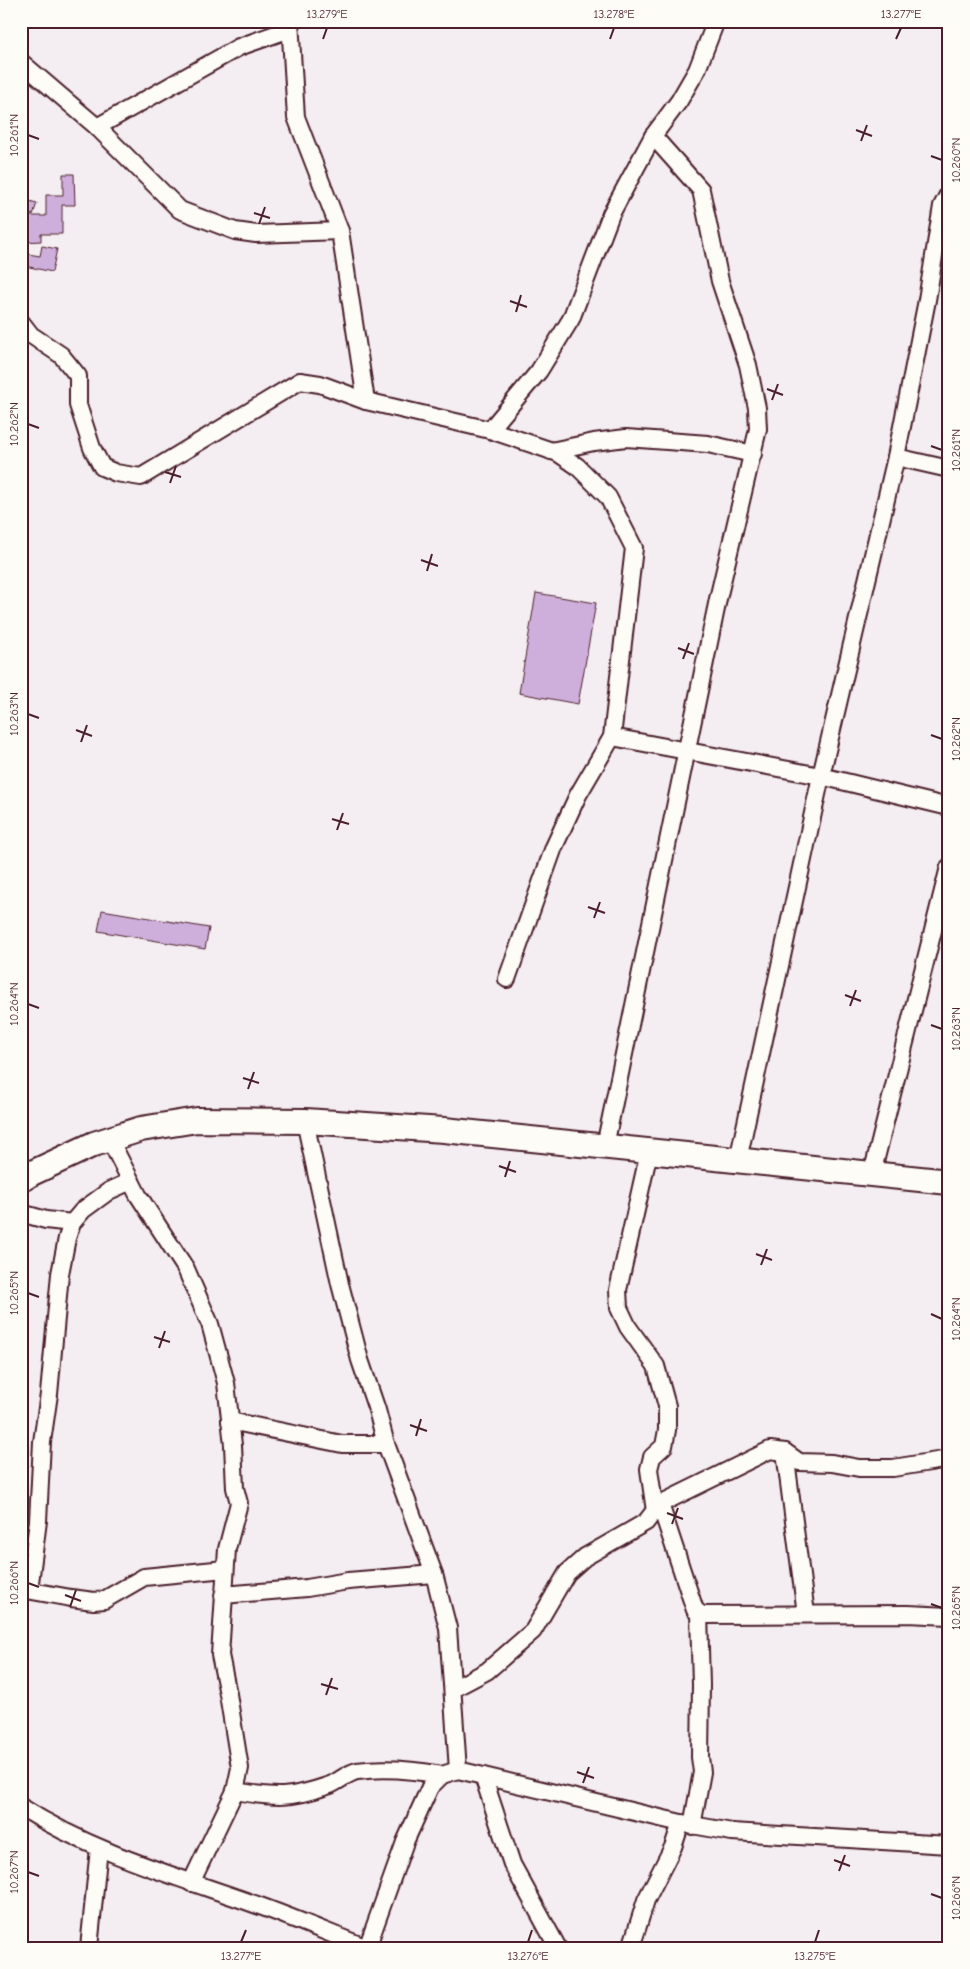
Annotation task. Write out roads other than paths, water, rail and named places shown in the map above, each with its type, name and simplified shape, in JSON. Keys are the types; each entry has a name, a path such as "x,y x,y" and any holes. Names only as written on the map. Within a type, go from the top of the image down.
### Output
{"main road":[{"path":"21,1180 94,1144 141,1129 197,1120 305,1120 444,1130 949,1182"}],"street":[{"path":"490,430 539,371 571,319 611,214 653,136 679,101 697,70 716,21"},
{"path":"97,127 238,48 290,25 298,122 340,231 366,401"},
{"path":"21,62 97,127 180,210 235,231 256,234 340,231"},
{"path":"605,1146 718,599 758,429 757,408 748,365 720,281 701,190 653,136"},
{"path":"738,1160 821,776 896,457 927,300 942,206 949,193"},
{"path":"21,322 31,335 61,355 78,376 78,405 92,448 102,467 116,473 141,477 300,381 320,384 366,401 490,430 558,453 577,466 608,497 634,548 612,737 578,795 554,847 507,979"},
{"path":"551,451 594,442 626,438 708,444 753,454"},
{"path":"896,457 949,469"},
{"path":"612,737 821,776 949,807"},
{"path":"872,1174 949,867"},
{"path":"305,1120 340,1284 360,1360 386,1444 434,1574 448,1628 458,1770"},
{"path":"110,1140 138,1195 186,1269 210,1324 226,1382 235,1488 239,1503 227,1549 224,1569 220,1655 240,1768 235,1791 191,1883"},
{"path":"649,1152 618,1290 619,1308 628,1327 656,1366 667,1406 667,1430 664,1446 652,1457 649,1469 657,1507 695,1610 702,1615 908,1614 949,1616"},
{"path":"131,1181 109,1191 83,1210 72,1224 67,1238 60,1274 49,1394 42,1442 38,1521 25,1590 94,1601 104,1600 144,1577 224,1569"},
{"path":"21,1213 46,1220 72,1224"},
{"path":"230,1421 342,1444 386,1444"},
{"path":"453,1689 487,1671 533,1631 567,1573 585,1557 646,1522 657,1507 770,1450 785,1452 799,1462 832,1463 859,1468 893,1468 949,1459"},
{"path":"785,1452 806,1614"},
{"path":"223,1595 307,1588 348,1581 434,1574"},
{"path":"631,1948 646,1900 687,1824 702,1772 700,1757 701,1685 698,1613"},
{"path":"235,1791 285,1797 304,1794 333,1784 355,1771 414,1770 442,1775 458,1770 687,1824 750,1834 949,1844"},
{"path":"21,1807 43,1821 140,1865 260,1906 367,1948 406,1842 430,1787 442,1775"},
{"path":"483,1776 512,1864 558,1948"},
{"path":"88,1948 99,1848"}]}
